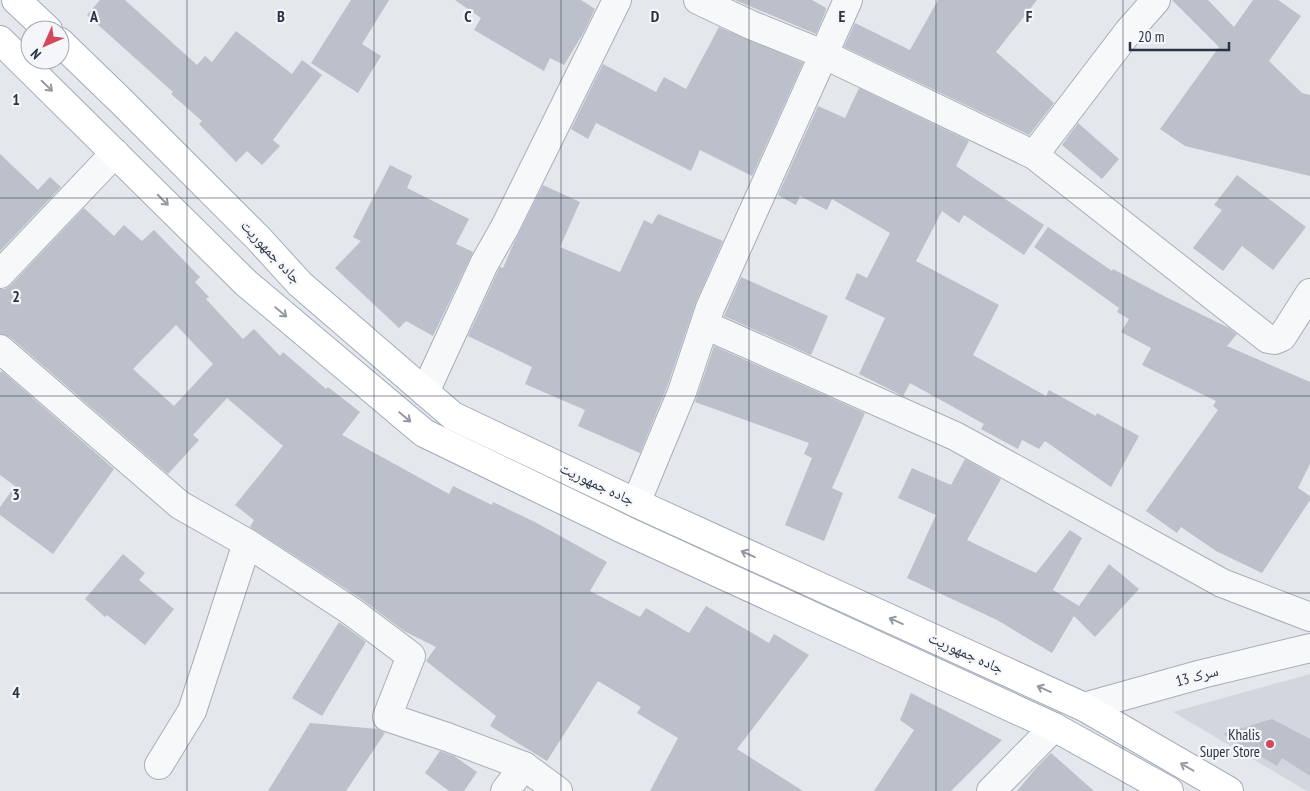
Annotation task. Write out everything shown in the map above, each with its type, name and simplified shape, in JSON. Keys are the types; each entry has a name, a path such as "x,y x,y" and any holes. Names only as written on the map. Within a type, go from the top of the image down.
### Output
{"main road":[{"path":"16,0 37,20"},
{"name":"جاده جمهوریت","path":"0,40 246,283 424,433 629,532 1054,727 1169,791"},
{"name":"جاده جمهوریت","path":"70,52 232,212 300,284 453,416 642,506 1084,707 1229,791"},
{"path":"629,532 642,506"}],"street":[{"path":"425,392 484,264 505,227 617,0"},
{"path":"698,0 751,25 825,55 1034,155 1268,339 1275,340 1282,337 1310,293"},
{"path":"642,506 710,308 848,0"},
{"path":"1034,155 1128,32 1156,0"},
{"path":"0,274 115,153"},
{"path":"705,325 955,436 1222,583 1310,617"},
{"path":"0,349 180,505 247,543 351,611 411,656 387,717 524,766 558,791"},
{"path":"158,765 192,711 247,543"},
{"name":"سرک 13","path":"1084,707 1202,674 1310,648"},
{"path":"991,791 1054,727"},
{"path":"506,791 524,766"}],"shaded area":[{"path":"1310,674 1310,791 1173,712"}],"building":[{"path":"100,0 125,0 197,65 205,56 212,62 236,31 292,74 302,60 322,75 273,140 280,146 262,165 247,151 236,162 199,124 202,121 171,94 173,92 87,15"},
{"path":"351,0 389,0 362,44 381,56 358,93 311,63"},
{"path":"455,0 581,0 595,9 584,32 564,65 550,58 544,71 474,30 481,18"},
{"path":"735,0 812,0 826,8 826,10 816,34"},
{"path":"938,0 1037,0 996,52 1054,103 1029,135 844,47 855,23 910,50"},
{"path":"1172,0 1208,0 1234,27 1253,0 1278,0 1301,16 1269,61 1302,93 1310,95 1310,176 1185,146 1160,129 1219,47"},
{"path":"719,27 803,63 752,176 700,150 691,171 596,123 588,139 571,129 603,64 656,92 664,77 686,89"},
{"path":"859,88 969,141 956,166 1044,225 1024,255 964,215 959,223 942,211 916,261 999,305 973,355 1046,396 1049,390 1096,416 1097,413 1139,436 1111,487 1045,441 1039,449 1022,440 1018,449 981,429 984,424 910,383 903,396 859,374 885,318 845,299 857,273 867,278 890,233 832,199 827,210 800,196 796,205 778,195 818,106 845,118"},
{"path":"1078,123 1119,159 1102,179 1062,145"},
{"path":"0,154 38,190 50,177 61,187 0,251"},
{"path":"390,165 412,176 407,188 469,219 456,244 473,252 433,336 406,321 399,328 335,268 361,241 353,237"},
{"path":"1237,175 1306,227 1273,270 1242,246 1223,271 1193,248 1222,210 1214,205"},
{"path":"543,185 580,202 560,247 620,272 644,220 652,224 658,214 723,241 696,302 667,387 640,453 578,426 585,410 525,384 532,367 468,336 498,271 500,267 503,268"},
{"path":"84,208 114,236 124,225 142,241 154,230 200,277 195,282 209,297 206,299 243,339 254,329 280,356 283,352 326,389 328,387 360,412 342,435 449,494 453,486 492,505 493,502 535,522 607,562 590,591 640,617 646,608 689,633 706,606 769,643 774,634 809,655 737,749 803,791 650,791 678,738 637,713 641,707 598,681 547,761 490,726 496,716 426,661 436,647 404,631 360,598 250,527 254,520 235,505 283,446 227,398 193,435 199,440 168,474 10,337 0,334 0,289 5,289 11,285","holes":["176,325 213,364 174,406 133,369"]},
{"path":"1048,227 1112,271 1113,269 1229,328 1237,334 1227,346 1310,382 1310,464 1298,488 1310,496 1310,500 1262,573 1216,551 1181,527 1177,533 1146,511 1218,410 1213,406 1216,401 1142,365 1151,348 1121,332 1129,319 1117,312 1119,308 1034,247"},
{"path":"741,277 828,316 811,355 724,316"},
{"path":"714,346 865,413 832,488 843,493 824,541 785,525 812,458 804,454 809,443 695,402"},
{"path":"2,371 114,469 53,554 0,515 0,507 15,486 0,475 0,373"},
{"path":"965,459 1001,479 967,540 1036,573 1070,530 1082,538 1053,590 1079,606 1109,564 1139,589 1095,637 1074,616 1052,653 997,620 907,578 936,515 898,498 912,468 951,485"},
{"path":"123,554 145,573 139,580 174,609 145,645 107,615 105,617 85,599"},
{"path":"339,622 366,642 322,716 292,698"},
{"path":"911,693 1002,740 951,791 874,791 914,730 900,720"},
{"path":"1272,719 1310,739 1310,776 1282,758 1277,766 1223,734"},
{"path":"310,723 378,729 385,733 346,791 268,791"},
{"path":"440,751 454,756 477,772 464,791 449,791 425,773"},
{"path":"1051,753 1094,791 1017,791"}],"place":[{"name":"Khalis Super Store","path":"1270,744"}]}
